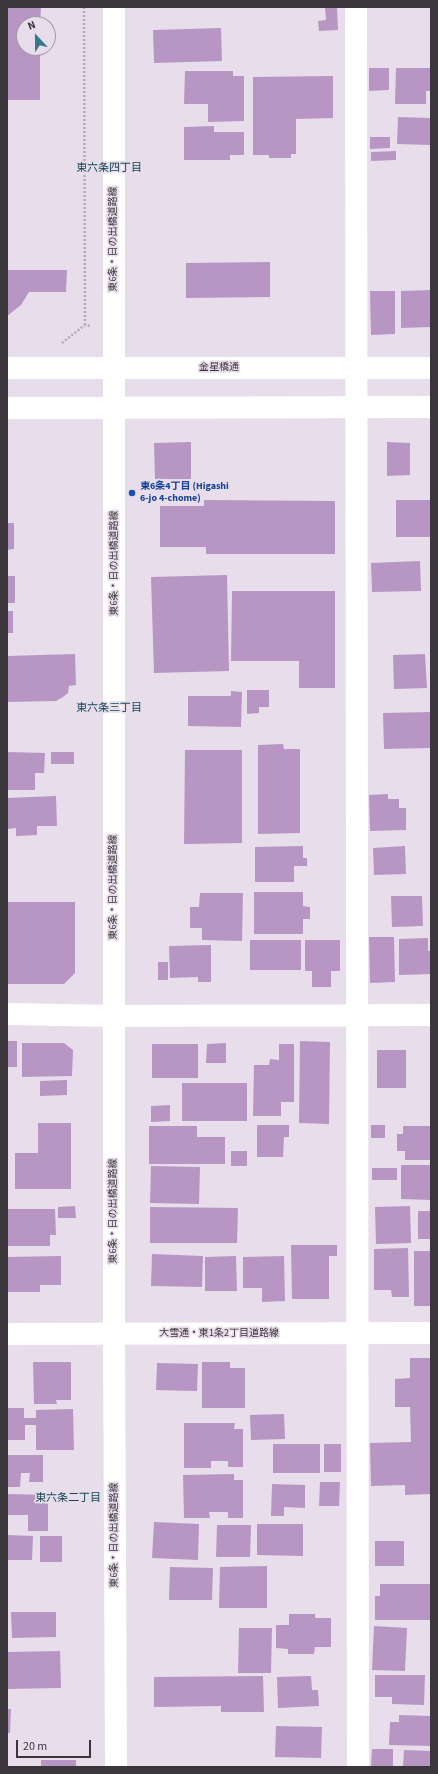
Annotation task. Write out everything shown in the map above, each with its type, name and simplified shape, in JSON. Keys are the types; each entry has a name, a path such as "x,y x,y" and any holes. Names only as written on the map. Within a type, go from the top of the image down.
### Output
{"street":[{"name":"東6条・日の出橋道路線","path":"114,7 114,1334 116,1767"},
{"path":"356,7 355,407 358,1767"},
{"name":"金星橋通","path":"7,368 431,368"},
{"path":"7,408 431,407"},
{"path":"7,1014 114,1016 431,1015"},
{"name":"大雪通・東1条2丁目道路線","path":"7,1334 431,1333"}],"path":[{"path":"62,343 85,325 84,7"}],"building":[{"path":"7,7 41,7 40,16 16,16 16,56 40,56 40,100 7,100"},
{"path":"325,7 337,7 338,30 319,31 318,21 326,20"},
{"path":"221,28 222,61 154,63 153,30"},
{"path":"369,68 389,68 389,90 369,91"},
{"path":"396,68 431,68 431,91 426,91 426,104 395,104"},
{"path":"185,71 233,71 233,76 244,76 244,121 208,122 208,104 184,104"},
{"path":"333,76 333,118 296,119 296,154 291,154 291,158 269,158 269,155 253,155 253,77"},
{"path":"398,117 431,118 431,145 397,144"},
{"path":"214,126 214,132 244,132 244,155 230,155 230,160 184,160 184,127"},
{"path":"370,137 390,137 390,148 370,149"},
{"path":"396,151 396,160 371,161 371,152"},
{"path":"270,262 270,297 186,298 186,263"},
{"path":"7,270 67,270 66,292 29,292 21,305 7,316"},
{"path":"431,290 431,327 401,328 401,291"},
{"path":"370,291 395,291 395,334 371,335"},
{"path":"191,442 191,479 155,479 154,443"},
{"path":"387,442 410,443 410,475 387,476"},
{"path":"204,500 335,501 335,554 206,554 206,547 160,547 160,506 204,506"},
{"path":"396,500 431,500 431,537 396,537"},
{"path":"7,523 14,523 14,549 7,550"},
{"path":"420,561 421,591 372,592 371,563"},
{"path":"227,575 229,671 154,673 151,577"},
{"path":"7,576 15,576 15,603 7,603"},
{"path":"232,591 335,591 335,688 299,688 299,661 231,661"},
{"path":"7,611 13,611 13,633 7,633"},
{"path":"75,654 76,685 69,686 68,693 63,697 56,701 7,702 7,656"},
{"path":"425,654 427,688 394,689 393,655"},
{"path":"247,690 269,690 269,707 259,707 259,713 247,714"},
{"path":"231,691 242,692 241,727 188,726 188,696 231,696"},
{"path":"431,712 431,748 384,749 383,713"},
{"path":"283,744 284,749 300,749 300,833 258,834 258,745"},
{"path":"185,750 242,750 242,843 184,844"},
{"path":"7,752 45,753 44,773 35,773 35,790 7,790"},
{"path":"51,752 74,752 74,764 51,764"},
{"path":"388,794 388,799 399,799 399,808 406,808 406,830 370,831 369,795"},
{"path":"56,796 57,826 37,826 37,835 16,836 16,828 7,829 7,798"},
{"path":"303,846 303,858 307,858 307,866 294,866 294,882 255,882 255,847"},
{"path":"405,846 406,874 374,875 373,848"},
{"path":"254,892 303,892 303,906 310,907 310,919 303,919 303,934 254,934"},
{"path":"200,893 243,893 242,941 202,940 202,928 190,928 190,907 199,907"},
{"path":"391,896 422,896 423,926 392,927"},
{"path":"7,902 75,902 75,973 64,984 8,984"},
{"path":"369,937 394,937 395,982 370,983"},
{"path":"428,938 428,951 431,951 431,974 399,975 399,939"},
{"path":"250,940 301,940 301,970 250,970"},
{"path":"305,940 340,940 340,971 331,971 331,987 312,987 312,971 305,971"},
{"path":"211,945 211,982 198,982 198,977 170,978 169,946"},
{"path":"158,962 168,962 168,980 158,980"},
{"path":"7,1041 17,1041 17,1067 7,1067"},
{"path":"300,1041 330,1042 329,1124 299,1123"},
{"path":"22,1043 64,1043 73,1050 72,1076 22,1077"},
{"path":"226,1043 226,1063 206,1063 207,1044"},
{"path":"152,1044 198,1044 198,1078 152,1078"},
{"path":"279,1044 294,1044 294,1102 281,1102 281,1116 253,1116 254,1065 269,1065 270,1059 279,1060"},
{"path":"377,1050 406,1050 406,1088 377,1088"},
{"path":"67,1080 67,1095 40,1096 40,1081"},
{"path":"182,1083 247,1083 247,1121 182,1121"},
{"path":"170,1105 170,1121 151,1122 151,1106"},
{"path":"38,1123 71,1123 71,1189 15,1189 15,1153 38,1153"},
{"path":"257,1125 289,1125 289,1137 284,1137 283,1157 257,1157"},
{"path":"371,1125 385,1125 385,1138 371,1138"},
{"path":"149,1126 197,1126 197,1137 225,1137 225,1164 149,1164"},
{"path":"403,1126 431,1126 431,1160 405,1160 405,1151 397,1151 397,1134 403,1134"},
{"path":"231,1151 247,1151 247,1166 231,1166"},
{"path":"401,1165 431,1165 431,1200 401,1199"},
{"path":"151,1166 200,1167 199,1204 150,1203"},
{"path":"372,1168 397,1168 397,1180 372,1180"},
{"path":"75,1206 76,1218 58,1218 58,1207"},
{"path":"410,1206 411,1243 376,1244 375,1207"},
{"path":"150,1207 238,1208 237,1243 150,1243"},
{"path":"7,1209 55,1209 56,1235 50,1235 50,1246 7,1246"},
{"path":"418,1211 431,1211 431,1239 418,1239"},
{"path":"291,1245 337,1245 337,1256 329,1256 329,1299 292,1299"},
{"path":"408,1248 409,1297 392,1297 391,1290 374,1290 374,1249"},
{"path":"414,1251 431,1251 431,1306 414,1306"},
{"path":"152,1254 203,1256 202,1287 151,1286"},
{"path":"61,1256 61,1285 40,1285 40,1292 7,1292 7,1257"},
{"path":"236,1256 237,1291 205,1291 205,1257"},
{"path":"284,1256 285,1301 262,1302 262,1288 243,1288 243,1257"},
{"path":"410,1358 431,1358 431,1494 405,1495 405,1485 371,1486 370,1443 411,1442 410,1407 395,1407 395,1379 410,1378"},
{"path":"33,1362 71,1362 71,1400 56,1400 57,1404 34,1404"},
{"path":"202,1362 230,1362 230,1368 245,1368 245,1408 202,1408"},
{"path":"157,1363 198,1364 197,1391 156,1390"},
{"path":"7,1408 24,1408 24,1418 36,1418 36,1410 73,1409 74,1450 36,1450 36,1425 25,1425 25,1440 7,1440"},
{"path":"284,1414 285,1439 251,1440 250,1415"},
{"path":"184,1423 235,1423 234,1429 243,1429 243,1467 228,1467 228,1461 211,1461 211,1468 184,1468"},
{"path":"273,1444 320,1444 320,1473 273,1473"},
{"path":"324,1444 341,1444 341,1472 324,1472"},
{"path":"7,1455 43,1455 43,1482 29,1482 30,1473 21,1473 20,1487 7,1487"},
{"path":"234,1474 234,1480 243,1480 243,1518 228,1518 228,1512 209,1512 210,1518 184,1518 183,1475"},
{"path":"320,1482 340,1482 339,1506 319,1506"},
{"path":"272,1484 305,1485 305,1508 284,1507 284,1516 271,1516"},
{"path":"7,1494 48,1495 48,1531 28,1531 28,1515 7,1515"},
{"path":"154,1522 199,1524 198,1560 152,1558"},
{"path":"257,1524 303,1524 303,1556 257,1555"},
{"path":"217,1525 251,1525 250,1557 216,1557"},
{"path":"7,1535 33,1536 32,1560 7,1560"},
{"path":"40,1536 62,1536 62,1562 40,1562"},
{"path":"375,1541 404,1541 404,1566 375,1566"},
{"path":"267,1566 267,1608 219,1608 220,1567"},
{"path":"170,1567 213,1568 212,1600 169,1600"},
{"path":"380,1584 431,1584 431,1620 375,1620 375,1596 380,1596"},
{"path":"11,1612 56,1612 56,1637 12,1638"},
{"path":"289,1614 315,1614 315,1618 331,1618 331,1647 315,1647 314,1654 288,1654 288,1649 276,1648 276,1625 289,1625"},
{"path":"374,1626 407,1628 405,1671 372,1670"},
{"path":"239,1628 272,1628 271,1673 238,1673"},
{"path":"60,1651 61,1688 7,1689 7,1652"},
{"path":"375,1675 425,1675 424,1705 392,1704 392,1697 375,1697"},
{"path":"263,1676 264,1712 221,1712 221,1706 154,1707 154,1677"},
{"path":"311,1676 312,1690 318,1690 319,1706 278,1708 277,1677"},
{"path":"7,1709 11,1709 10,1733 7,1733"},
{"path":"399,1715 431,1716 431,1746 389,1745 390,1722 399,1722"},
{"path":"276,1726 322,1727 321,1758 275,1757"},
{"path":"372,1749 393,1749 393,1767 371,1767"},
{"path":"404,1750 431,1751 431,1767 403,1767"},
{"path":"41,1760 76,1760 76,1767 41,1767"}],"place":[{"name":"東6条4丁目 (Higashi 6-jo 4-chome)","path":"132,493"}],"district":[{"name":"東六条四丁目","path":"109,169"},
{"name":"東六条三丁目","path":"109,709"},
{"name":"東六条二丁目","path":"68,1499"}]}
